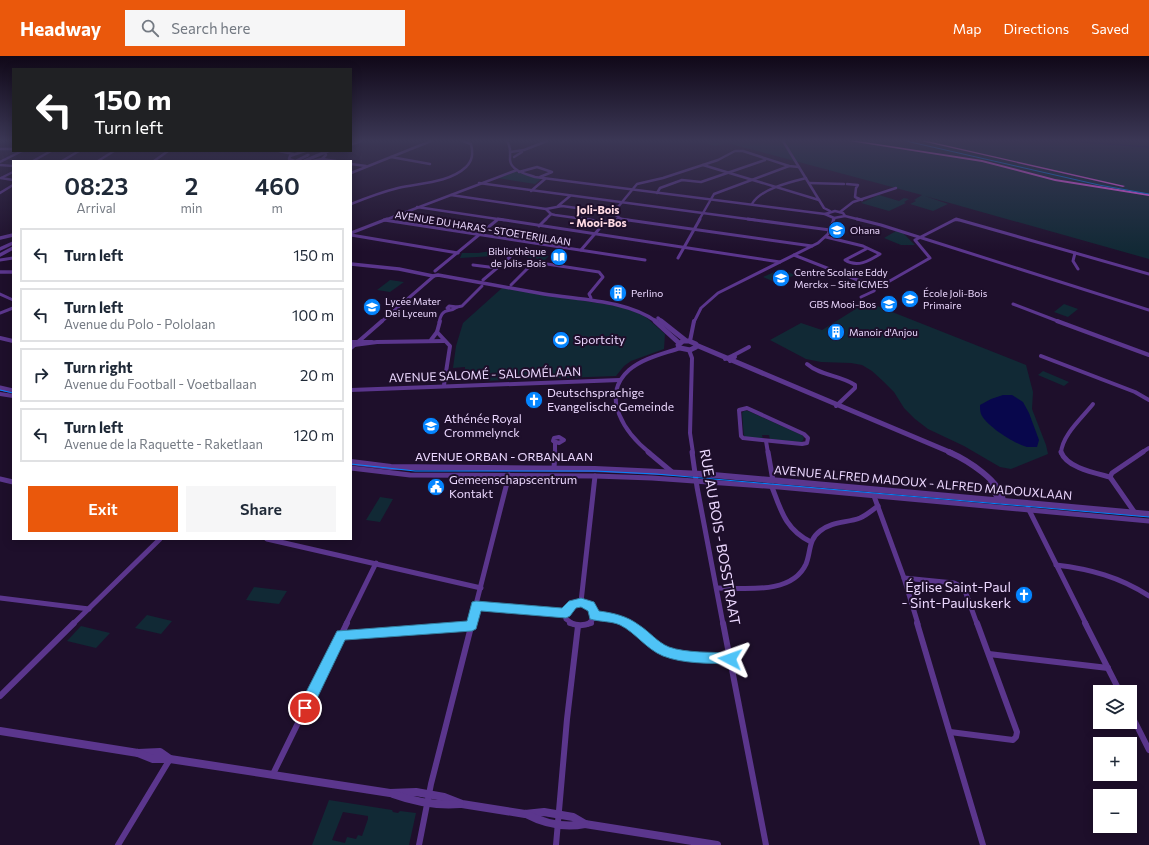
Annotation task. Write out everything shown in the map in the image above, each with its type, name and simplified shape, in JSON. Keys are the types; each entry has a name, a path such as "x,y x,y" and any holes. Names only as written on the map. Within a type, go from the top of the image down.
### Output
{"main road":[{"path":"1046,178 1149,195"},
{"path":"1086,178 1149,192"}],"street":[{"path":"0,178 12,180"},
{"path":"352,204 391,190 442,178"},
{"path":"352,234 479,183 496,178"},
{"path":"539,178 752,204 825,214 834,218 842,218 845,216"},
{"path":"612,213 637,184 664,178"},
{"path":"657,192 660,188 682,180 701,182 712,178"},
{"path":"745,178 819,200"},
{"path":"678,258 714,194 757,178"},
{"path":"752,204 756,196 806,178 824,208 830,211 840,212 845,216 870,221 1149,310"},
{"path":"531,191 546,179"},
{"path":"479,183 830,230"},
{"path":"809,183 847,184 858,186 855,197 862,200"},
{"path":"0,189 12,185"},
{"path":"0,193 6,188"},
{"path":"840,212 853,202 896,188"},
{"path":"452,194 546,209 558,206 612,213 621,219"},
{"path":"558,206 570,196"},
{"path":"417,208 780,262"},
{"path":"546,209 551,214 605,222 621,219 812,246"},
{"path":"825,214 830,211"},
{"path":"539,226 551,214"},
{"path":"693,348 690,341 691,335 695,316 702,305 711,298 812,246 826,236 830,230 834,218"},
{"path":"794,256 874,286 884,285 930,258 915,241 920,237 958,219 1149,274"},
{"name":"AVENUE DU HARAS - STOETERIJLAAN","path":"384,220 645,260"},
{"path":"352,345 359,341 497,220"},
{"path":"580,250 605,222"},
{"path":"352,234 458,253"},
{"path":"0,238 12,236"},
{"path":"826,236 847,241 880,254 861,264 852,264 846,260 847,258 866,249"},
{"path":"0,249 12,243"},
{"path":"0,255 12,249"},
{"path":"1075,253 1073,261 1078,269"},
{"path":"483,280 510,257"},
{"path":"0,260 12,258"},
{"path":"511,285 534,262 599,272 603,277 588,294 591,298"},
{"path":"352,263 435,273 621,302 646,310 684,340 690,341"},
{"path":"472,265 497,268"},
{"path":"0,271 12,271"},
{"path":"435,273 543,294 625,306 638,310 650,316 680,345 704,350 729,359 963,461 986,480 998,498 1003,501"},
{"path":"431,340 437,332 441,314 462,306 482,286"},
{"path":"861,297 874,291 874,286"},
{"path":"0,294 12,300"},
{"path":"1013,304 1149,355"},
{"path":"0,313 12,309"},
{"path":"437,332 450,346 444,386"},
{"path":"679,336 691,335"},
{"path":"0,338 12,341"},
{"path":"672,472 644,449 624,426 616,408 616,394 620,380 628,371 638,364 680,345 684,340"},
{"path":"359,341 377,342"},
{"path":"352,345 377,342 444,341"},
{"path":"729,359 749,347"},
{"name":"RUE AU BOIS - BOSSTRAAT","path":"693,348 690,433 695,474 766,845"},
{"path":"1042,356 1135,392 1149,400"},
{"path":"807,364 835,378 849,381 855,385 855,388 837,405"},
{"name":"AVENUE SALOMÉ - SALOMÉLAAN","path":"352,390 620,380"},
{"path":"0,388 12,391"},
{"path":"0,394 12,396"},
{"path":"1093,404 1070,433 1061,449 1061,454 1065,460 1074,465 1110,477 1135,513"},
{"path":"741,408 747,408 804,434 808,438 807,443 802,444 766,441 746,440 741,436 739,410 741,408"},
{"path":"766,441 772,484 781,512 788,526 804,539 811,542"},
{"path":"554,468 555,443"},
{"path":"1110,477 1112,473 1148,451"},
{"name":"AVENUE ORBAN - ORBANLAAN","path":"352,462 426,468 554,468 695,474"},
{"name":"AVENUE ORBAN - ORBANLAAN","path":"352,468 410,475 595,476 697,482"},
{"path":"656,479 657,472"},
{"name":"AVENUE ALFRED MADOUX - ALFRED MADOUXLAAN","path":"695,474 874,496 1149,521"},
{"path":"419,845 429,795 509,475"},
{"path":"581,602 595,476"},
{"path":"0,479 12,482"},
{"name":"AVENUE ALFRED MADOUX - ALFRED MADOUXLAAN","path":"697,482 772,484 1003,501 1149,514"},
{"path":"874,496 904,578 984,845"},
{"path":"1025,503 1116,685"},
{"path":"717,588 758,588 779,585 791,581 800,573 806,563 811,542 817,533 825,527 862,517 878,506"},
{"path":"0,696 159,540"},
{"path":"272,540 481,588"},
{"path":"273,774 376,563"},
{"path":"1056,565 1104,573 1126,582 1149,596"},
{"path":"904,578 954,583 964,588 989,654 989,660 1017,732 1016,737 1013,740 950,732"},
{"path":"0,598 89,609"},
{"path":"581,602 593,609 594,615 593,620 588,625 578,626 569,622 566,618 566,613 567,609 573,604 581,602"},
{"path":"476,606 566,613"},
{"path":"594,615 614,618 625,622 636,629 655,646 667,652 680,655 730,659"},
{"path":"341,635 472,626"},
{"path":"556,845 566,720 578,626"},
{"path":"989,654 1108,668"},
{"path":"1137,726 1149,750"},
{"path":"0,731 138,753 145,758 155,761 170,759 390,793 416,792 444,797 462,804 525,814 541,812 573,817 585,824 717,845"},
{"path":"118,845 170,759"},
{"path":"390,793 412,802 441,806 462,804"},
{"path":"525,814 540,822 557,825 572,827 585,824"}],"shaded area":[{"path":"497,178 537,178 541,179 535,184"},
{"path":"858,178 1149,178 1149,259 925,196 948,204 933,211 910,204 922,195"},
{"path":"879,195 899,201 904,198 909,199 904,202 906,203 889,211 861,203"},
{"path":"896,231 903,233 915,245 901,245 884,238"},
{"path":"513,251 549,256 545,260 512,255 460,258 462,253"},
{"path":"781,269 795,275 777,283 763,277"},
{"path":"390,280 404,282 390,292 377,290"},
{"name":"Sportcity","path":"502,288 617,306 638,313 647,318 665,334 664,349 631,361 624,366 616,376 483,381 483,378 475,372 465,373 465,367 453,368 456,346 463,323"},
{"path":"867,302 1026,365 1033,392 1032,409 1048,454 1011,469 1000,467 964,446 928,429 904,408 894,392 884,382 872,371 862,365 821,362 806,359 770,340 801,323 822,330"},
{"path":"1064,304 1078,309 1068,317 1054,312"},
{"path":"1043,371 1069,382 1064,386 1038,375"},
{"path":"1003,395 1012,395 1023,402 1029,413 1039,440 1037,447 1027,447 1015,442 1001,434 984,419 981,413 980,405"},
{"path":"744,411 748,411 802,435 804,438 802,442 770,440 769,435 762,435 763,439 744,437 742,413"},
{"path":"380,497 393,499 380,522 366,520"},
{"path":"254,587 287,591 279,604 246,600"},
{"path":"147,615 172,621 161,634 135,628"},
{"path":"81,626 110,633 96,648 67,641"},
{"path":"329,800 392,810 393,812 398,813 400,811 416,813 409,845 312,845","holes":["343,812 368,816 362,836 358,835 356,839 347,837 345,843 332,840"]}],"tram line":[{"path":"1068,178 1149,194"},
{"path":"0,390 12,393"},
{"path":"352,464 415,471 595,471 656,474 1149,517"}],"place":[{"name":"Ohana","path":"837,230"},
{"name":"Bibliothèque de Jolis-Bois","path":"559,257"},
{"name":"Centre Scolaire Eddy Merckx – Site ICMES","path":"781,278"},
{"name":"Perlino","path":"618,293"},
{"name":"École Joli-Bois Primaire","path":"910,299"},
{"name":"GBS Mooi-Bos","path":"889,304"},
{"name":"Lycée Mater Dei Lyceum","path":"372,307"},
{"name":"Manoir d'Anjou","path":"836,332"},
{"name":"Sportcity","path":"561,340"},
{"name":"Deutschsprachige Evangelische Gemeinde","path":"534,400"},
{"name":"Athénée Royal Crommelynck","path":"431,426"},
{"name":"Gemeenschapscentrum Kontakt","path":"436,487"},
{"name":"Église Saint-Paul - Sint-Pauluskerk","path":"1024,595"}],"district":[{"name":"Joli-Bois - Mooi-Bos","path":"598,216"}],"route":[{"path":"305,708 341,635 472,626 476,606 566,613 569,606 581,602 593,609 594,615 614,618 625,622 636,629 655,646 667,652 680,655 730,659"}]}
